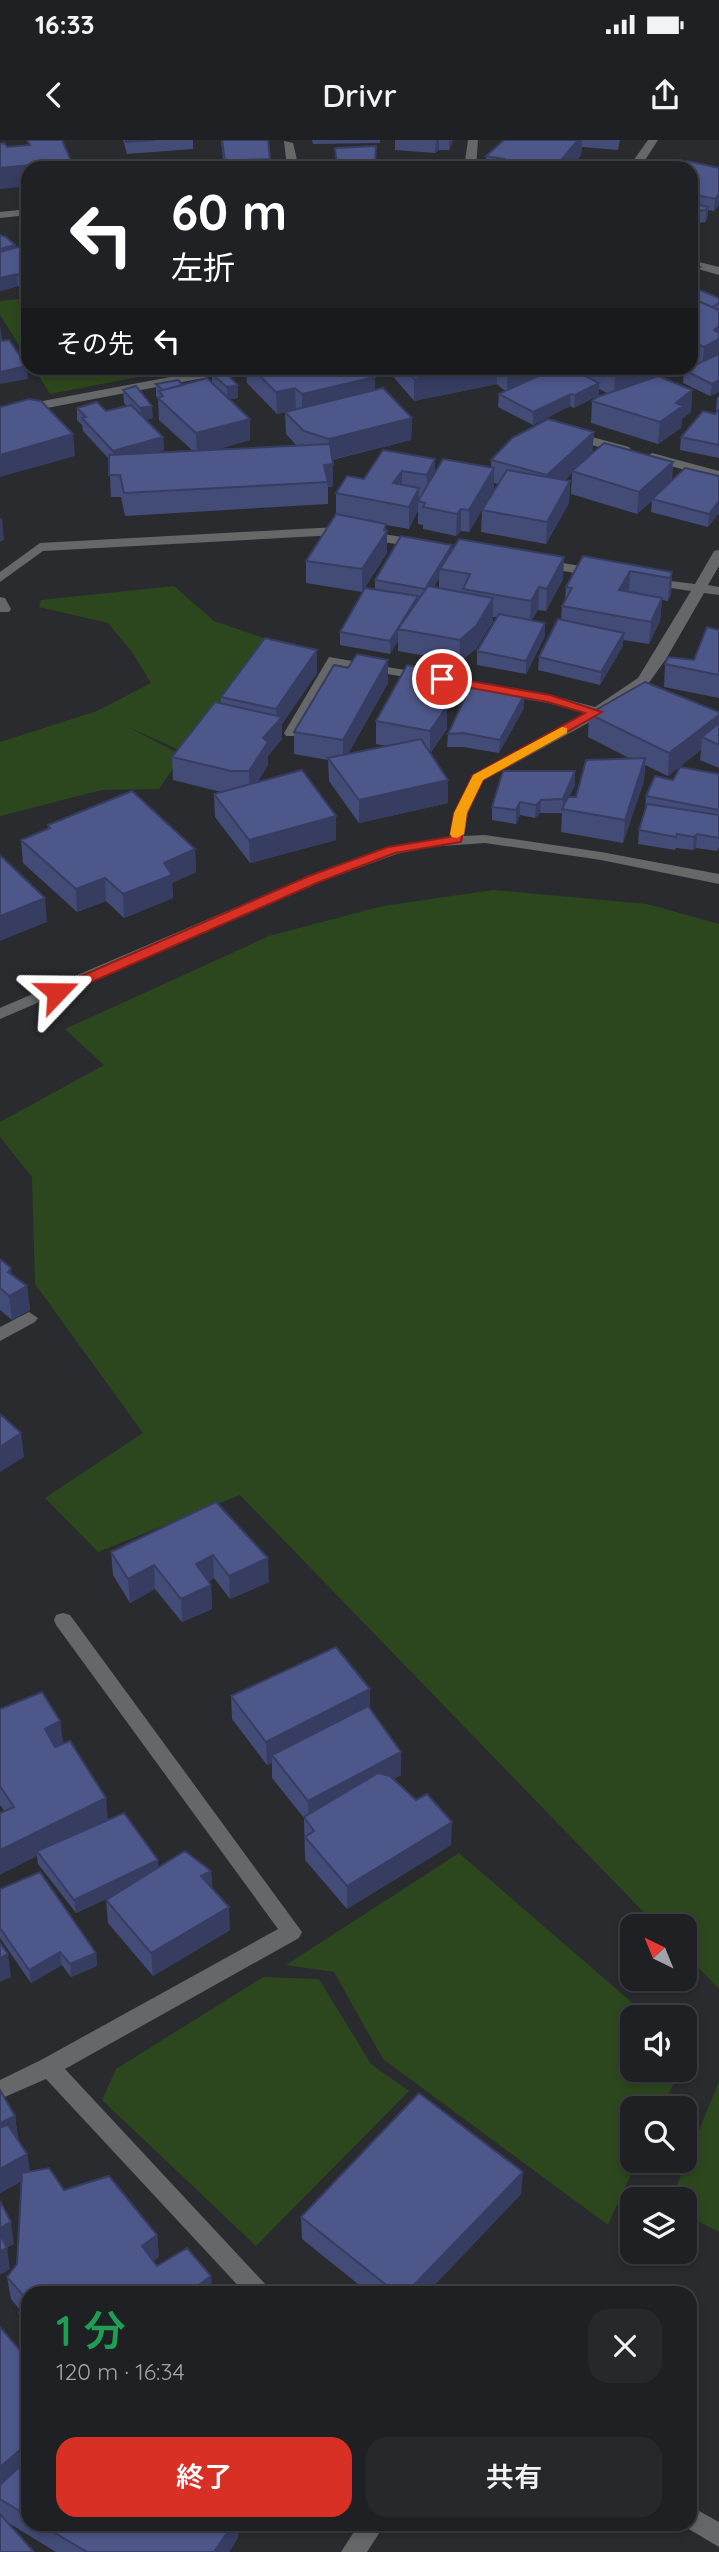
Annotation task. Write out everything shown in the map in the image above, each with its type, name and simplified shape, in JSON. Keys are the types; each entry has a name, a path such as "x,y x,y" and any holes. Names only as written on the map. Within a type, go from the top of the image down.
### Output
{"street":[{"path":"471,161 473,140"},
{"path":"639,161 653,140"},
{"path":"288,143 292,161"},
{"path":"0,215 21,213"},
{"path":"698,265 719,271"},
{"path":"0,413 198,375"},
{"path":"578,437 719,475"},
{"path":"0,578 40,547 337,531 430,546"},
{"path":"456,840 461,813 477,778 596,712 643,681 659,659 719,554"},
{"path":"524,561 719,591"},
{"path":"291,733 334,660 550,699 596,712"},
{"path":"0,1014 314,879 393,850 456,840 485,839 588,854 719,879"},
{"path":"0,1335 29,1318"},
{"path":"0,2090 49,2067 292,1932 63,1620"},
{"path":"49,2067 252,2286"},
{"path":"697,2521 719,2535"},
{"path":"353,2552 368,2531"}],"green space":[{"path":"21,299 21,348 0,315 0,301"},
{"path":"38,375 148,375 50,394"},
{"path":"174,586 214,621 275,642 186,753 126,726 182,755 159,789 102,790 0,816 0,742 97,711 151,683 132,652 108,623 39,607 41,600"},
{"path":"493,890 647,904 719,924 719,1989 697,1966 697,1914 645,1914 240,1495 98,1552 45,1498 143,1433 35,1284 32,1177 0,1137 0,1122 104,1065 65,1029 269,936 383,906"},
{"path":"459,1853 635,2005 620,2005 620,2082 674,2082 668,2096 620,2096 620,2173 632,2173 625,2187 620,2187 620,2199 608,2225 383,2059 334,1972 286,1965"},
{"path":"263,1977 319,1979 371,2064 409,2091 256,2246 102,2100 116,2069"},
{"path":"719,2081 719,2232 697,2221 697,2187 676,2187 682,2173 697,2173 697,2136"}],"building":[{"path":"27,140 62,140 71,161 21,161 21,166 0,168 0,144 4,143 7,147 30,145"},
{"path":"222,140 268,140 270,159 225,161"},
{"path":"504,140 578,140 560,161 502,161 504,159 486,156"},
{"path":"376,146 375,161 336,161 335,148"},
{"path":"698,163 719,168 719,194 715,199 698,195"},
{"path":"698,205 708,207 706,210 698,211"},
{"path":"0,235 6,237 15,245 0,249"},
{"path":"21,246 21,276 17,274 0,278 0,252"},
{"path":"698,291 719,298 719,303 712,307 698,301"},
{"path":"698,301 719,310 719,326 714,330 719,333 719,339 704,347 698,344"},
{"path":"9,340 21,357 21,367 0,372 0,341"},
{"path":"719,354 719,380 712,384 694,375 698,375 698,364"},
{"path":"213,375 228,375 238,385 227,387"},
{"path":"259,375 375,377 302,394 295,388 276,392"},
{"path":"410,375 434,375 414,379"},
{"path":"540,375 584,375 599,383 533,412 499,394"},
{"path":"658,376 692,390 676,403 683,406 660,422 592,401 597,397"},
{"path":"207,378 250,419 196,433 158,398 163,396 159,391"},
{"path":"178,380 183,385 163,390 156,384"},
{"path":"136,386 152,406 140,408 123,390"},
{"path":"383,388 412,418 329,439 304,431 285,412"},
{"path":"29,399 41,401 73,434 0,455 0,407"},
{"path":"97,402 106,411 131,405 163,437 113,451 82,418 86,417 77,408"},
{"path":"718,410 719,445 681,437 703,411 715,414"},
{"path":"548,419 594,432 547,475 491,460 512,438"},
{"path":"604,443 673,462 639,492 572,471"},
{"path":"330,444 333,464 324,465 328,482 124,493 120,475 109,475 109,455"},
{"path":"383,450 435,459 427,475 402,471 393,483 419,488 409,507 336,493 347,476 364,479"},
{"path":"443,459 494,468 469,510 461,509 457,514 423,507 425,503 418,501"},
{"path":"685,468 719,476 719,501 709,514 652,499"},
{"path":"507,470 570,481 547,522 482,510"},
{"path":"336,514 386,524 384,530 387,531 362,569 306,561"},
{"path":"401,536 452,545 425,589 375,580"},
{"path":"459,539 564,557 547,589 539,587 531,601 463,589 470,574 440,569"},
{"path":"583,556 672,572 670,578 630,571 619,590 662,598 651,622 562,606 572,588 566,587"},
{"path":"428,586 493,598 476,626 460,640 398,629"},
{"path":"365,588 418,596 390,641 340,632"},
{"path":"499,614 545,623 526,661 477,651"},
{"path":"558,619 624,633 601,672 539,657"},
{"path":"707,627 719,630 719,675 665,664 668,657 694,660"},
{"path":"265,638 317,650 276,709 221,697"},
{"path":"357,654 388,660 343,740 294,732 334,665 348,668"},
{"path":"407,665 452,674 434,703 447,706 430,731 376,721"},
{"path":"645,682 719,712 719,715 669,753 589,714"},
{"path":"472,683 524,695 500,740 463,733 448,734"},
{"path":"215,702 282,717 263,738 268,742 249,771 231,771 172,757"},
{"path":"719,723 719,745 702,737"},
{"path":"421,739 448,780 359,800 328,758"},
{"path":"645,758 625,820 562,809 568,797 576,797 586,760"},
{"path":"680,767 719,774 719,810 646,796 655,776 673,780"},
{"path":"302,770 336,816 249,840 214,794"},
{"path":"503,771 575,771 563,799 541,800 536,805 520,802 516,810 492,807"},
{"path":"132,791 195,849 164,863 172,875 123,894 105,878 76,889 21,840 50,828 48,825"},
{"path":"647,804 719,815 719,838 697,834 694,837 677,834 676,837 639,830"},
{"path":"0,855 45,898 0,916"},
{"path":"0,1259 11,1268 8,1272 27,1286 9,1296 0,1288"},
{"path":"0,1414 21,1433 0,1447"},
{"path":"216,1502 268,1558 229,1576 213,1555 196,1564 211,1585 181,1599 154,1565 128,1579 111,1552"},
{"path":"336,1647 370,1689 266,1742 231,1696"},
{"path":"42,1692 60,1721 45,1729 55,1747 70,1741 106,1798 0,1850 0,1813 14,1807 0,1786 0,1709"},
{"path":"368,1706 401,1752 308,1801 272,1755"},
{"path":"378,1773 390,1776 416,1800 427,1794 452,1822 347,1886 305,1837 314,1831 304,1817"},
{"path":"124,1813 158,1860 74,1900 37,1851"},
{"path":"185,1851 211,1871 201,1876 229,1907 151,1953 106,1900"},
{"path":"40,1872 96,1953 70,1964 60,1952 29,1970 0,1928 0,1889"},
{"path":"0,1943 8,1954 0,1958"},
{"path":"0,2090 15,2116 0,2123"},
{"path":"419,2093 523,2172 413,2286 387,2286 301,2217"},
{"path":"0,2125 8,2125 27,2154 0,2169"},
{"path":"49,2168 64,2190 109,2176 157,2235 142,2246 157,2266 187,2248 211,2276 197,2286 21,2286 21,2293 7,2277 17,2264 22,2173"},
{"path":"0,2201 11,2222 0,2228"},
{"path":"0,2234 7,2248 0,2251"},
{"path":"0,2327 21,2352 21,2449 0,2467"},
{"path":"21,2466 21,2512 0,2499 0,2485"},
{"path":"0,2514 34,2552 0,2552"},
{"path":"52,2531 228,2531 214,2552 87,2552"}],"slow traffic":[{"path":"457,834 461,813 477,778 562,731"}],"route":[{"path":"57,992 314,879 393,850 456,840 461,813 477,778 596,712 550,699 442,679"}]}
